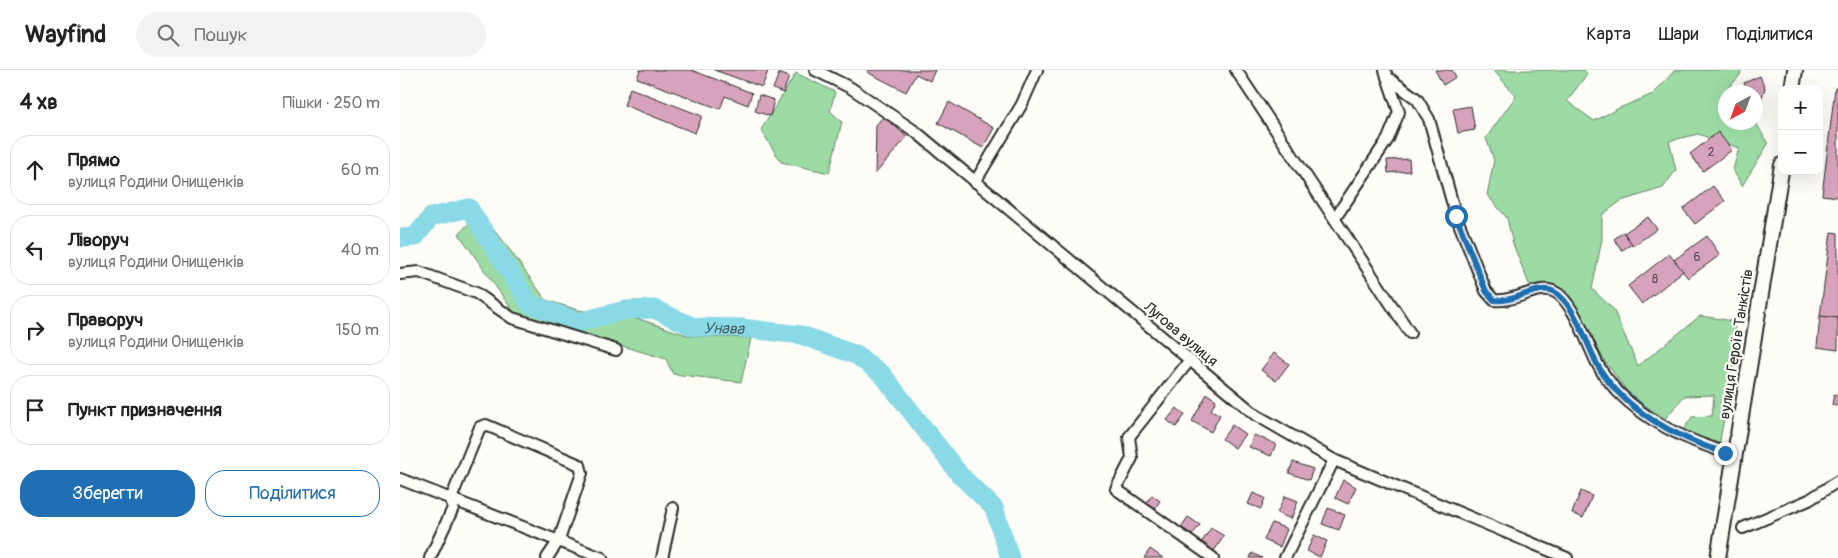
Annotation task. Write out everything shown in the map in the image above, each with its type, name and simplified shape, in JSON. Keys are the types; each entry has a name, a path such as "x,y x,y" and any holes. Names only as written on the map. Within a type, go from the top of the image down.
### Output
{"main road":[{"path":"1793,85 1795,70"},
{"name":"вулиця Героїв Танкістів","path":"1718,558 1780,175"}],"street":[{"name":"Лугова вулиця","path":"815,70 851,88 916,132 1256,415 1334,460 1567,558"},
{"path":"975,182 1022,104 1037,70"},
{"path":"1236,70 1410,333"},
{"path":"1334,218 1388,139 1399,112 1386,73"},
{"path":"1386,73 1417,99 1429,119 1456,216 1486,291 1494,300 1510,300 1544,290 1556,293 1568,307 1583,332 1598,365 1619,393 1650,418 1681,436 1734,455"},
{"path":"400,274 419,272 476,293 512,318 616,350"},
{"path":"1189,361 1129,437 1132,458 1116,489 1213,558"},
{"path":"430,558 453,508 451,498 480,427 486,425 580,465 582,473 559,540 547,558"},
{"path":"1285,558 1334,460"},
{"path":"400,479 602,558"},
{"path":"1743,528 1809,500 1838,481"},
{"path":"662,558 673,508"}],"green space":[{"path":"1493,70 1584,70 1587,74 1567,101 1594,121 1653,94 1675,70 1741,70 1740,75 1731,85 1718,85 1718,130 1760,130 1768,144 1742,186 1733,170 1739,148 1698,134 1669,141 1676,170 1663,188 1621,201 1602,215 1602,239 1592,289 1613,309 1638,366 1700,316 1734,321 1737,351 1719,445 1683,430 1692,417 1712,416 1714,395 1684,396 1665,419 1630,395 1604,360 1566,289 1529,284 1513,244 1507,218 1487,195 1494,160 1486,138 1516,96"},
{"path":"796,73 835,92 830,111 842,122 829,173 781,162 761,130"},
{"path":"478,213 498,234 546,300 578,310 642,320 690,336 751,338 741,382 673,374 666,359 515,314 459,234"}],"building":[{"path":"640,70 691,70 752,93 748,105 725,96 720,109 637,78"},
{"path":"714,70 764,70 768,71 762,87"},
{"path":"868,70 935,70 930,81 916,74 906,92 867,72"},
{"path":"1435,70 1452,70 1456,77 1443,85"},
{"path":"779,73 789,77 783,93 773,89"},
{"path":"1760,76 1765,88 1763,94 1763,85 1745,85 1744,83"},
{"path":"630,88 702,116 695,133 624,105"},
{"path":"1835,88 1838,88 1838,197 1822,195"},
{"path":"759,95 774,100 770,116 755,111"},
{"path":"949,102 994,128 983,148 938,123"},
{"path":"1471,106 1475,130 1458,133 1453,109"},
{"path":"884,116 907,137 875,174 876,125"},
{"path":"1718,132 1732,150 1703,171 1690,154"},
{"path":"1409,159 1410,171 1388,173 1387,160"},
{"path":"1713,186 1725,201 1695,224 1683,209"},
{"path":"1648,217 1657,229 1633,246 1624,233"},
{"path":"1623,232 1632,244 1622,250 1614,239"},
{"path":"1831,232 1838,233 1838,318 1820,316"},
{"path":"1707,236 1720,255 1688,278 1674,260"},
{"path":"1669,254 1683,271 1642,304 1628,286"},
{"path":"1820,316 1838,318 1838,350 1817,347"},
{"path":"1274,353 1289,364 1276,381 1261,370"},
{"path":"1207,394 1216,400 1211,410 1220,415 1211,432 1192,421"},
{"path":"1834,394 1838,395 1838,406 1832,405"},
{"path":"1177,408 1185,415 1176,427 1167,420"},
{"path":"1232,425 1245,434 1235,448 1222,439"},
{"path":"1254,435 1276,444 1271,456 1249,447"},
{"path":"1293,462 1313,469 1309,480 1289,473"},
{"path":"1343,480 1356,487 1348,504 1335,498"},
{"path":"1581,491 1592,496 1583,518 1572,513"},
{"path":"1253,493 1265,498 1261,509 1248,504"},
{"path":"1152,495 1160,501 1153,511 1145,505"},
{"path":"1285,496 1298,501 1291,519 1277,513"},
{"path":"1328,508 1345,515 1339,530 1322,524"},
{"path":"1188,517 1200,525 1192,535 1181,527"},
{"path":"1272,523 1287,529 1280,547 1264,540"},
{"path":"1211,528 1224,536 1214,551 1201,543"},
{"path":"1314,535 1327,541 1320,557 1307,551"},
{"path":"1150,549 1163,558 1144,558"},
{"path":"1252,553 1262,558 1250,558"}],"waterway":[{"name":"Унава","path":"400,238 415,237 431,217 469,208 530,304 579,322 625,310 654,309 694,327 741,328 801,335 856,355 882,374 960,475 994,508 1010,558"},
{"path":"1618,385 1656,416"}],"route":[{"path":"1456,216 1486,291 1494,300 1510,300 1544,290 1556,293 1568,307 1583,332 1598,365 1619,393 1650,418 1681,436 1725,453"}]}
